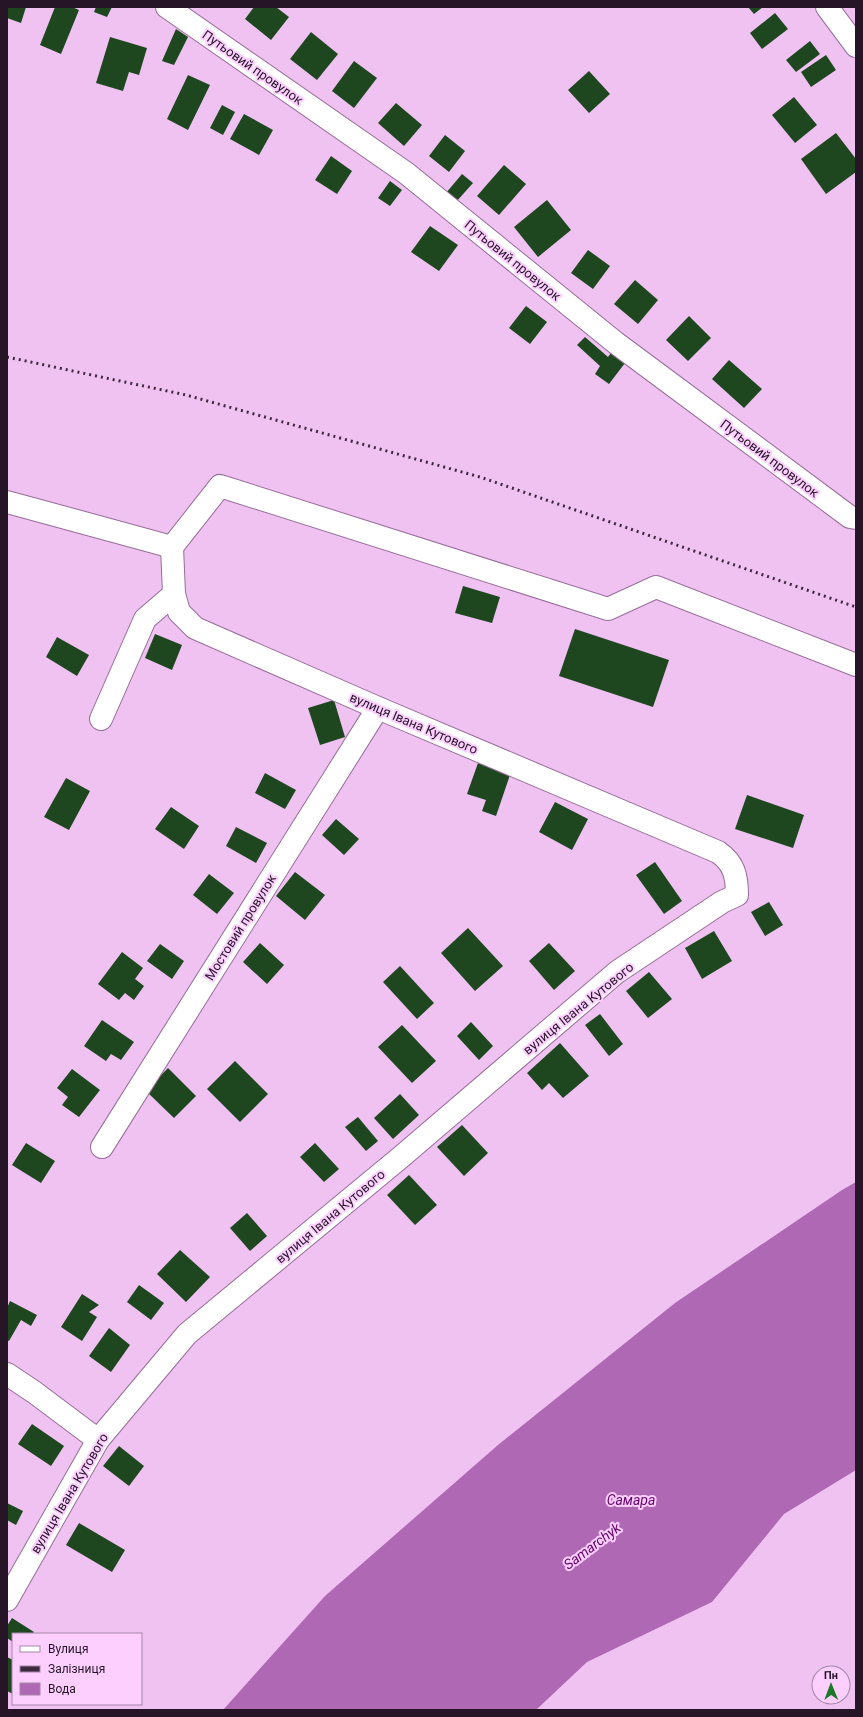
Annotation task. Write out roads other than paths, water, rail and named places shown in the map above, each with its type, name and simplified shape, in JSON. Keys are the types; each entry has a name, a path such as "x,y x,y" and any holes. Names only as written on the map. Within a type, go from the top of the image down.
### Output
{"street":[{"name":"Путьовий провулок","path":"167,7 406,173 616,343 850,517 856,518"},
{"path":"827,7 856,46"},
{"path":"7,502 172,547 220,486 608,609 656,587 856,665"},
{"name":"вулиця Івана Кутового","path":"7,1600 98,1440 187,1334 401,1157 617,972 722,902 737,895 737,882 734,869 727,859 718,852 378,708 195,628 179,612 174,594 172,547"},
{"path":"101,719 145,619 174,594"},
{"name":"Мостовий провулок","path":"102,1147 378,708"},
{"path":"7,1374 34,1392 98,1440"}],"water":[{"name":"Самара","path":"856,1182 856,1470 784,1514 712,1602 587,1662 536,1710 223,1710 325,1596 498,1445 675,1303"}],"railway":[{"path":"7,357 186,395 480,477 856,607"}],"water label":[{"name":"Samarchyk","path":"592,1546"}]}
